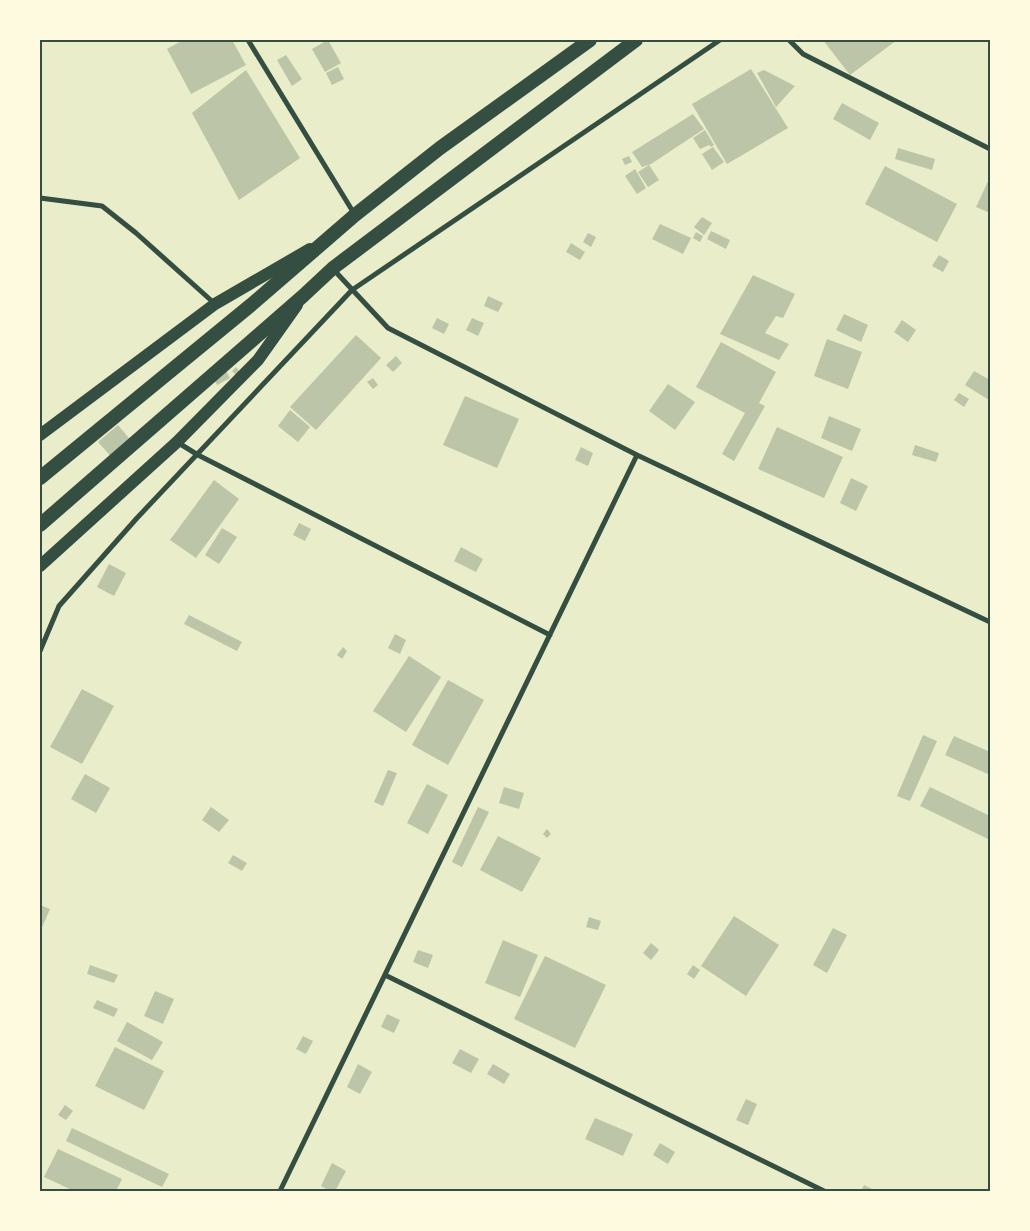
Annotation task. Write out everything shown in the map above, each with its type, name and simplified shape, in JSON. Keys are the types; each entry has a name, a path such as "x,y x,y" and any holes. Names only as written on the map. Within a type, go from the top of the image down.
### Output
{"highway":[{"path":"40,478 251,304 355,215 440,148 590,40"},
{"path":"40,525 303,296 332,268 636,40"}],"main road":[{"path":"40,435 215,304 326,240"},
{"path":"40,566 177,442 258,360 303,296"}],"street":[{"path":"248,40 355,215"},
{"path":"40,651 59,606 137,518 352,290 720,40"},
{"path":"789,40 803,54 990,148"},
{"path":"40,198 102,206 136,233 215,304"},
{"path":"332,268 388,328 637,455 990,622"},
{"path":"177,442 198,455 550,635"},
{"path":"280,1191 637,455"},
{"path":"385,976 824,1191"}],"building":[{"path":"183,40 232,40 246,65 191,94 167,49"},
{"path":"328,40 341,63 325,72 312,49"},
{"path":"823,40 897,40 850,75"},
{"path":"286,55 302,79 292,86 277,60"},
{"path":"338,67 344,79 332,85 326,73"},
{"path":"751,69 788,128 727,164 692,104"},
{"path":"246,70 300,158 239,200 192,113"},
{"path":"764,70 795,86 776,107 757,73"},
{"path":"842,103 879,123 870,140 833,119"},
{"path":"693,114 704,129 651,164 642,167 632,152"},
{"path":"705,130 714,145 700,149 693,138"},
{"path":"713,147 724,162 712,170 702,154"},
{"path":"898,148 935,159 932,170 895,159"},
{"path":"629,156 632,162 625,165 622,159"},
{"path":"649,165 659,180 648,187 638,172"},
{"path":"885,166 957,204 937,242 865,204"},
{"path":"635,169 646,188 637,194 625,176"},
{"path":"990,177 990,213 976,207"},
{"path":"702,217 712,223 704,235 694,227"},
{"path":"660,224 691,238 683,254 652,239"},
{"path":"711,231 730,240 726,249 707,239"},
{"path":"696,232 703,236 700,242 693,238"},
{"path":"588,233 596,237 591,247 583,242"},
{"path":"571,243 585,252 580,260 566,252"},
{"path":"939,255 949,261 943,272 932,266"},
{"path":"753,275 795,294 783,318 776,316 765,333 789,344 779,360 720,334"},
{"path":"488,296 503,303 498,312 484,306"},
{"path":"844,314 868,325 861,342 836,330"},
{"path":"437,318 449,324 444,334 432,328"},
{"path":"472,318 484,323 478,336 466,330"},
{"path":"902,320 916,330 908,342 894,332"},
{"path":"356,335 381,358 316,430 290,407"},
{"path":"827,339 862,352 848,389 814,376"},
{"path":"721,342 776,372 759,403 765,406 734,461 722,454 745,413 696,387"},
{"path":"396,356 402,363 393,372 386,365"},
{"path":"236,367 243,375 239,378 232,371"},
{"path":"225,369 230,378 217,385 212,376"},
{"path":"974,371 990,380 989,400 965,385"},
{"path":"373,378 378,385 373,389 367,382"},
{"path":"668,384 695,402 675,430 649,411"},
{"path":"959,393 969,399 964,407 954,400"},
{"path":"465,396 519,419 497,468 443,445"},
{"path":"290,410 310,427 298,442 278,426"},
{"path":"829,416 861,429 852,451 821,438"},
{"path":"118,425 133,443 114,460 98,442"},
{"path":"777,427 843,457 824,498 758,469"},
{"path":"915,445 939,453 936,462 912,455"},
{"path":"581,447 593,453 588,466 575,460"},
{"path":"851,478 868,486 856,511 840,503"},
{"path":"214,480 239,499 196,558 170,540"},
{"path":"299,523 311,529 305,541 293,535"},
{"path":"222,528 237,537 219,564 205,555"},
{"path":"461,547 483,559 476,572 454,561"},
{"path":"109,564 126,573 114,596 97,587"},
{"path":"189,615 242,642 237,651 184,624"},
{"path":"395,634 406,640 400,654 388,648"},
{"path":"343,647 347,651 342,659 337,655"},
{"path":"409,656 441,677 406,732 373,711"},
{"path":"448,680 484,700 448,765 412,745"},
{"path":"82,689 114,706 82,764 50,747"},
{"path":"923,735 937,741 910,801 897,796"},
{"path":"954,736 990,752 990,775 945,755"},
{"path":"388,770 397,773 383,806 374,802"},
{"path":"85,774 110,788 96,813 71,799"},
{"path":"427,784 448,795 428,834 407,823"},
{"path":"504,787 524,793 519,809 499,803"},
{"path":"930,787 990,816 990,835 988,839 920,806"},
{"path":"211,807 229,820 219,832 202,820"},
{"path":"478,807 489,812 462,867 452,862"},
{"path":"547,829 551,834 547,838 543,834"},
{"path":"498,836 541,858 522,892 480,870"},
{"path":"233,855 247,863 242,871 228,863"},
{"path":"40,905 50,909 40,932"},
{"path":"734,916 779,945 746,996 701,966"},
{"path":"589,917 601,921 598,930 586,927"},
{"path":"833,928 847,935 827,973 813,965"},
{"path":"503,940 538,955 520,997 485,983"},
{"path":"651,943 659,950 651,960 643,953"},
{"path":"418,950 433,955 428,968 413,962"},
{"path":"545,956 606,985 575,1048 514,1019"},
{"path":"90,965 118,975 114,983 87,974"},
{"path":"693,965 700,970 694,979 687,974"},
{"path":"155,991 174,999 163,1024 144,1016"},
{"path":"97,1000 118,1009 114,1017 93,1008"},
{"path":"387,1014 400,1020 394,1033 381,1027"},
{"path":"127,1022 163,1042 152,1060 117,1041"},
{"path":"303,1036 313,1041 306,1054 296,1049"},
{"path":"115,1047 164,1071 144,1110 95,1086"},
{"path":"460,1049 479,1059 471,1073 452,1063"},
{"path":"358,1064 372,1072 360,1094 347,1087"},
{"path":"493,1064 510,1074 504,1084 487,1074"},
{"path":"746,1099 757,1104 748,1125 736,1120"},
{"path":"65,1105 73,1111 66,1120 58,1115"},
{"path":"595,1118 633,1134 623,1156 585,1139"},
{"path":"72,1128 169,1174 162,1187 66,1141"},
{"path":"660,1143 675,1152 668,1164 653,1155"},
{"path":"58,1149 122,1179 116,1191 74,1191 44,1177"},
{"path":"332,1163 346,1171 335,1191 330,1191 321,1186"},
{"path":"864,1185 876,1191 861,1191"}]}
